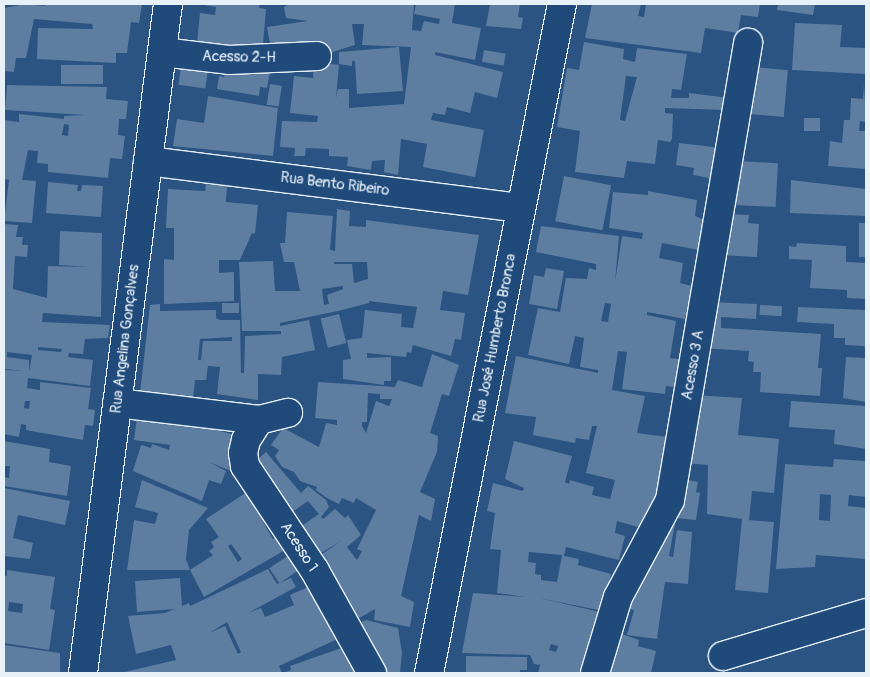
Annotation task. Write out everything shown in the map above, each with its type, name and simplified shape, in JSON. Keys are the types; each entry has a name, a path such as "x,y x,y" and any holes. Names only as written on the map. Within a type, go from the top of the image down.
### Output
{"street":[{"name":"Rua Angelina Gonçalves","path":"83,673 168,4"},
{"name":"Rua José Humberto Bronca","path":"429,673 562,4"},
{"name":"Acesso 3 A","path":"595,673 618,597 670,500 748,44"},
{"name":"Acesso 2-H","path":"162,52 229,60 317,56"},
{"name":"Rua Bento Ribeiro","path":"148,161 521,208"},
{"path":"117,403 259,420 288,413"},
{"name":"Acesso 1","path":"259,420 246,440 243,453 245,466 315,571 372,673"},
{"path":"723,656 866,613"}],"building":[{"path":"25,4 45,6 45,4 142,4 139,23 131,22 127,53 116,53 116,63 37,59 38,28 93,29 92,24 34,19 26,58 16,58 14,72 4,71 4,8"},
{"path":"198,4 260,4 259,8 266,9 262,55 242,47 197,42 200,13 215,15 216,7"},
{"path":"289,4 414,4 412,30 421,31 424,21 439,24 440,19 414,14 416,4 455,4 452,23 481,28 475,60 435,52 435,55 503,72 497,98 475,92 470,113 447,107 445,115 433,113 431,120 484,130 475,177 423,167 427,144 401,139 398,175 384,172 385,160 372,161 371,170 347,166 348,157 329,156 329,149 306,148 305,156 294,156 295,148 280,147 282,121 317,122 318,116 290,113 294,76 313,78 314,62 339,65 336,98 338,89 349,89 349,108 404,104 411,47 362,45 364,24 352,24 355,45 326,54 272,55 267,27 308,21 286,18 284,7"},
{"path":"490,4 520,4 518,17 523,18 521,29 486,26"},
{"path":"592,4 641,4 638,16 644,17 646,4 760,4 758,17 741,15 738,33 705,28 701,53 585,38"},
{"path":"778,4 815,4 813,15 777,10"},
{"path":"795,23 842,25 840,47 866,48 866,74 792,70"},
{"path":"584,42 624,49 623,59 635,62 637,48 687,54 681,90 672,89 671,98 689,98 689,93 729,98 727,110 665,108 665,113 673,114 672,139 670,142 658,140 655,164 627,161 624,178 575,172 580,131 557,127 567,68 579,70","holes":["626,76 637,77 625,121 620,120"]},
{"path":"399,47 403,91 357,94 355,61 352,61 352,66 339,64 339,52"},
{"path":"484,50 506,54 504,66 482,62"},
{"path":"182,60 209,64 205,89 179,85"},
{"path":"61,65 103,65 103,84 61,84"},
{"path":"218,65 270,72 267,88 260,87 259,96 217,89 219,76 224,77 225,74 217,73"},
{"path":"752,67 788,70 784,117 748,114"},
{"path":"270,84 282,86 279,107 267,105"},
{"path":"864,84 866,122 860,121 859,131 866,131 866,169 828,166 830,141 842,143 844,120 850,120 851,98 863,99"},
{"path":"7,85 107,87 106,99 128,101 126,119 119,119 118,135 125,136 122,159 110,158 108,178 48,172 48,164 37,163 38,151 28,150 22,180 36,181 32,223 4,221 9,180 4,179 4,120 19,122 19,114 64,119 64,116 85,115 5,110","holes":["64,124 69,125 68,136 62,135"]},
{"path":"208,96 278,108 273,156 173,146 177,119 204,123"},
{"path":"804,118 820,118 820,131 804,131"},
{"path":"679,143 722,148 714,179 693,175 694,168 676,165"},
{"path":"737,161 778,163 776,207 735,205"},
{"path":"564,176 611,185 602,230 555,221"},
{"path":"791,180 866,189 866,216 790,213"},
{"path":"48,182 78,185 77,191 81,191 82,185 103,186 101,217 46,213"},
{"path":"206,184 227,186 226,202 258,205 255,234 252,233 240,260 219,260 219,273 234,272 234,301 164,304 164,259 174,260 174,228 166,228 168,189 205,191"},
{"path":"648,191 697,200 695,216 709,222 704,251 662,243 659,258 683,263 680,283 692,286 685,319 647,312 647,315 676,321 670,358 686,360 681,388 666,386 665,394 622,389 627,352 618,351 612,390 645,396 637,433 667,437 670,459 645,529 617,521 615,533 625,536 619,560 566,547 564,556 579,559 578,565 611,574 603,611 539,598 600,612 583,673 538,673 540,665 534,664 530,655 462,653 473,593 525,597 497,593 501,550 490,549 495,513 487,511 493,483 523,491 524,488 505,479 514,441 572,456 565,482 569,484 570,480 594,487 592,495 610,499 615,480 586,473 597,426 592,426 589,440 576,438 575,443 533,435 536,417 505,413 516,356 598,373 598,370 580,367 584,338 575,336 569,364 528,355 538,308 560,312 566,278 587,279 589,268 596,270 596,264 536,252 541,226 619,236 615,282 622,236 642,239 643,233 609,228 613,192 648,195","holes":["605,303 611,304 608,322 601,321","529,552 562,555 557,582 541,580 541,575 535,574 536,563 528,562","551,644 558,646 556,652 549,650"]},
{"path":"337,209 350,211 349,226 366,227 366,220 479,235 468,295 443,291 440,310 465,313 461,340 455,339 451,356 413,345 411,353 407,352 406,357 367,353 367,358 391,357 391,381 384,381 384,385 343,379 343,360 351,359 347,340 362,338 365,310 402,314 401,327 413,328 417,307 369,301 369,303 338,311 280,323 280,326 309,320 315,350 282,357 281,375 258,374 258,400 217,394 220,367 208,366 206,380 195,380 192,408 139,402 150,305 160,304 160,311 216,310 216,318 220,320 240,320 241,373 244,373 245,336 281,334 281,331 242,331 239,262 273,261 275,291 300,291 294,262 284,262 280,243 285,243 287,212 333,216 330,250 335,251","holes":["334,262 367,262 368,279 354,283 352,264 334,264","343,286 343,289 327,295 329,304 324,305 322,289","232,337 232,341 203,341 201,360 198,360 200,339"]},
{"path":"727,214 749,215 748,223 759,224 757,257 718,255 720,244 729,245 730,233 723,232"},
{"path":"859,223 866,223 866,257 859,257"},
{"path":"4,224 18,225 16,237 23,237 22,245 28,245 27,257 15,256 13,289 47,298 48,266 89,267 59,265 60,231 102,233 101,317 43,313 42,322 110,325 108,338 85,339 83,354 69,353 68,357 93,360 90,386 28,378 27,388 40,390 40,382 91,388 88,409 95,410 93,426 85,425 83,440 26,430 26,425 21,424 19,437 4,434 4,370 24,371 4,369","holes":["38,347 62,349 61,352 38,350","7,352 32,355 29,372 29,360 7,357","25,401 30,401 29,409 24,408"]},
{"path":"797,243 846,246 846,262 866,263 866,299 847,298 847,290 810,288 812,260 789,259 789,246 796,247"},
{"path":"546,268 564,271 557,309 529,304 534,275 544,277"},
{"path":"709,302 757,304 756,319 721,317 721,328 821,334 818,368 822,368 820,396 760,392 761,372 753,372 754,362 748,361 749,351 702,348"},
{"path":"222,303 239,303 239,313 222,313"},
{"path":"760,305 782,306 781,316 759,315"},
{"path":"798,307 866,310 866,350 864,346 845,345 845,338 834,338 834,324 797,322"},
{"path":"339,314 346,343 328,348 321,319"},
{"path":"432,354 459,365 449,396 442,394 430,433 438,436 437,452 420,492 435,499 431,521 419,515 401,596 414,602 410,627 374,620 375,609 354,621 318,557 341,541 316,556 297,529 319,514 308,501 288,515 252,464 266,452 301,493 308,486 326,500 329,507 321,517 323,519 335,509 345,518 348,515 361,535 347,547 357,560 362,551 357,549 376,510 356,498 354,503 342,498 339,504 327,498 316,490 317,487 300,481 294,472 282,467 275,456 279,450 271,445 283,428 319,447 326,423 337,425 337,420 315,418 318,382 395,387 398,380 422,387","holes":["368,393 380,394 380,399 392,399 389,406 376,401 366,433 362,422 367,422"]},
{"path":"846,357 866,358 866,402 843,398"},
{"path":"695,395 742,398 738,435 779,439 774,493 752,491 749,520 774,522 768,593 735,590 742,519 707,514 708,465 685,463"},
{"path":"791,401 866,406 866,449 834,444 835,430 789,427"},
{"path":"138,410 243,437 231,471 209,462 226,471 221,484 209,480 202,501 133,471 141,445 151,448 152,444 169,450 170,445 134,440"},
{"path":"4,441 50,449 49,462 71,466 67,496 4,486 4,477 9,478 10,466 4,466"},
{"path":"834,459 866,461 866,497 849,495 848,506 866,508 866,559 816,555 815,567 776,569 785,464 833,467","holes":["820,494 831,495 830,521 819,520"]},
{"path":"683,479 698,482 696,492 700,493 696,520 676,518"},
{"path":"142,480 208,508 189,530 186,559 190,570 127,570 134,520 155,524 158,513 135,507"},
{"path":"4,488 70,501 65,525 18,515 13,538 33,543 30,559 4,556"},
{"path":"247,492 266,520 263,522 273,539 284,533 292,546 204,597 190,570 213,555 209,551 214,547 211,542 219,537 206,519","holes":["231,544 242,559 238,562 228,546"]},
{"path":"676,518 669,556 673,557 677,530 692,532 688,584 665,582 657,639 627,635 634,610 628,609 631,600"},
{"path":"295,551 305,566 279,583 269,568"},
{"path":"268,569 277,584 291,578 296,587 248,613 261,608 265,617 294,605 290,595 315,584 344,636 279,666 282,673 120,673 176,660 171,645 136,654 128,616 165,613 174,609 137,612 135,581 180,578 182,606 189,603 190,606","holes":["227,622 241,652 238,654 225,626 209,633"]},
{"path":"7,570 55,577 50,609 55,610 49,650 4,643 4,575 7,576","holes":["9,602 23,604 22,613 8,611"]},
{"path":"366,620 398,628 402,653 400,673 383,673 356,624"},
{"path":"619,633 639,640 638,646 656,651 651,673 607,673"},
{"path":"4,645 60,653 60,673 4,673"},
{"path":"350,645 366,673 283,673 291,670 290,666"},
{"path":"466,656 527,657 527,670 520,670 520,673 466,673"}]}
